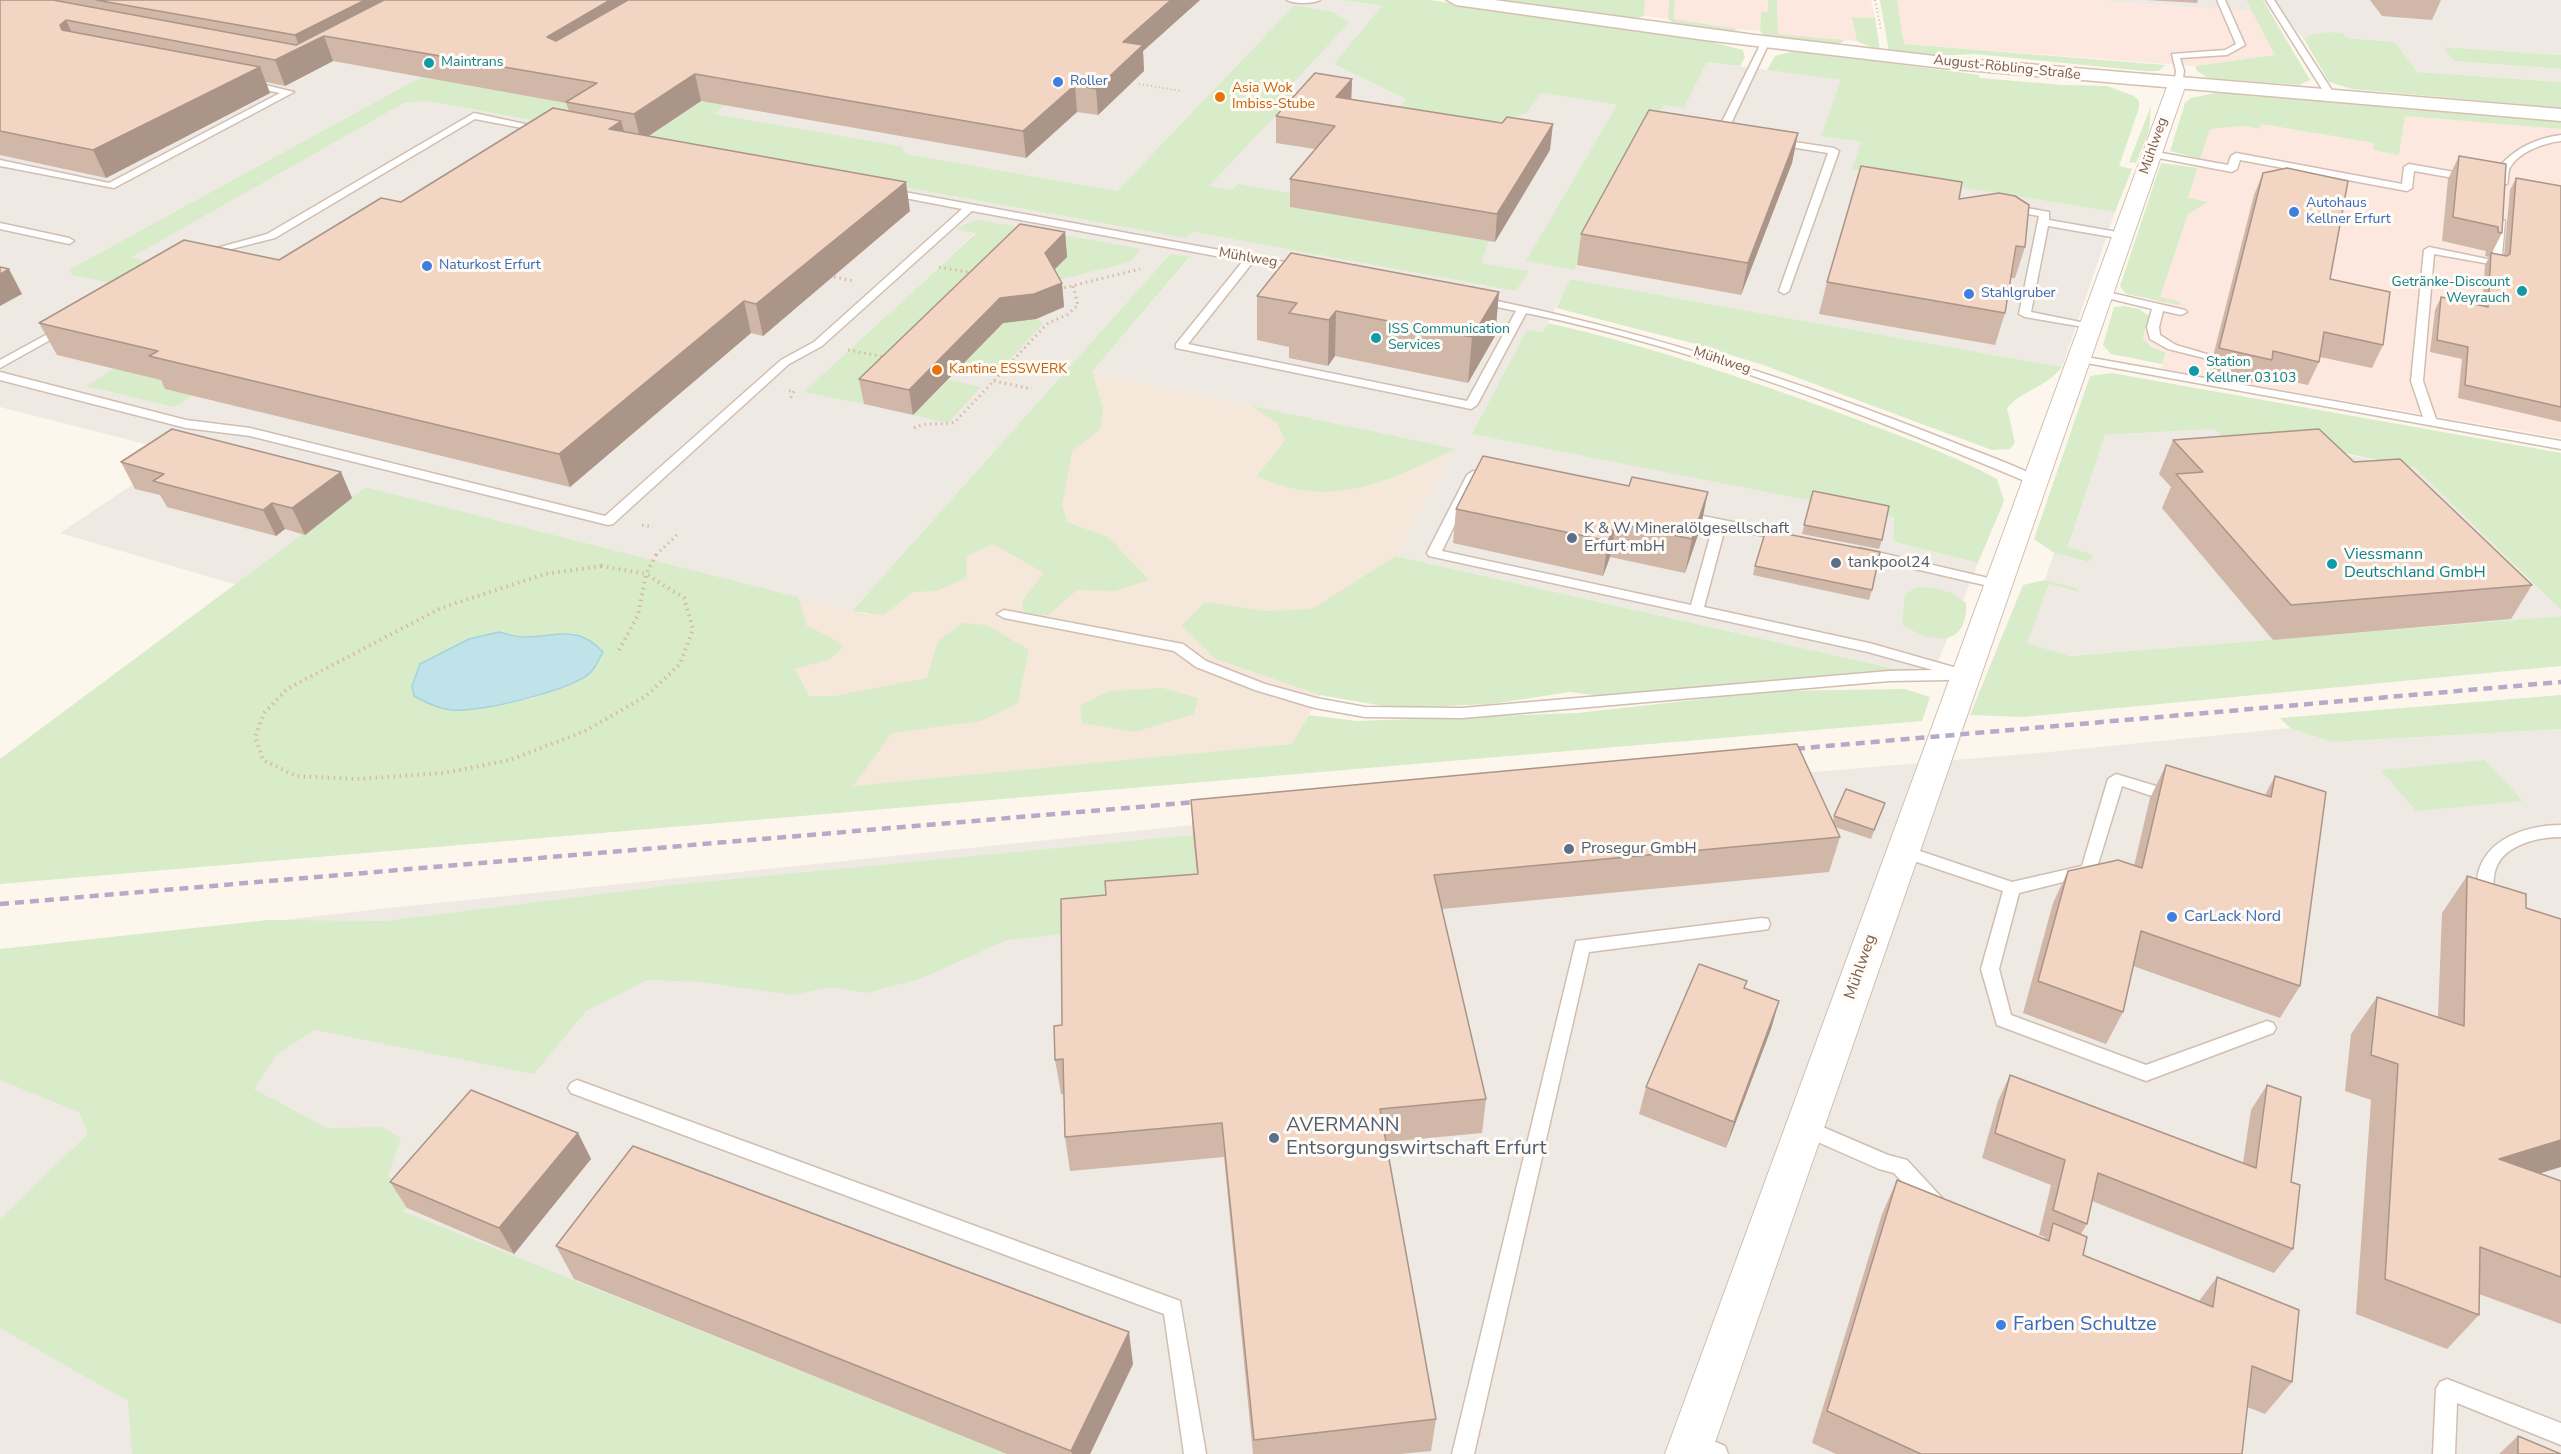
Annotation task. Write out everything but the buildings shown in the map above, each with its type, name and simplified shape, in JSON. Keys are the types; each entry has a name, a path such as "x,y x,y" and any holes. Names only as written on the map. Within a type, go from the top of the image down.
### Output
{"street":[{"name":"August-Röbling-Straße","path":"1456,0 1765,43 2177,84 2561,116"},
{"name":"Mühlweg","path":"1699,1450 1804,1127 1997,584 2081,359 2177,84"}],"lane":[{"path":"1291,0 1316,0"},
{"path":"2177,84 2180,71 2175,56 2227,52 2241,45 2221,0"},
{"path":"2270,0 2330,95"},
{"path":"1744,138 1721,134 1765,43"},
{"path":"0,163 110,186 289,92 242,83"},
{"path":"191,256 271,236 474,116 557,132"},
{"path":"2432,423 2417,381 2429,250 2498,264 2504,168 2516,155 2547,139 2561,138"},
{"path":"1766,141 1834,151 1784,291"},
{"path":"2151,154 2232,170 2236,156 2407,188 2409,166 2480,179"},
{"path":"2491,181 2502,195"},
{"name":"Mühlweg","path":"875,190 1318,271"},
{"path":"1998,206 2044,214 2025,315 2091,327"},
{"path":"0,376 186,424 250,432 608,521 785,362 818,344 970,207"},
{"path":"2043,222 2123,236"},
{"path":"0,226 69,241"},
{"path":"1250,259 1180,346 1471,405 1523,308"},
{"path":"2103,294 2181,312"},
{"name":"Mühlweg","path":"1466,298 1523,308 1607,328 1701,354 1933,438 2036,481"},
{"path":"2158,307 2153,327 2154,337 2172,347 2205,355"},
{"path":"0,365 70,325"},
{"path":"2081,359 2561,445"},
{"path":"1509,482 1473,475 1434,553 1869,648 1966,675"},
{"path":"1673,514 1800,540"},
{"path":"1696,610 1720,524"},
{"path":"1846,549 1997,584"},
{"path":"1004,614 1178,647 1201,664 1260,687 1315,703 1365,712 1462,713 1889,676 1966,675"},
{"path":"1902,851 2012,888 2089,870 2116,779 2190,802"},
{"path":"2482,906 2489,865 2514,839 2550,830 2561,831"},
{"path":"2012,888 1990,969 2003,1020 2146,1073 2267,1028"},
{"path":"1464,1454 1582,946 1762,924"},
{"path":"577,1088 1173,1308 1195,1454"},
{"path":"1804,1127 1886,1163 1900,1166 1935,1204 1957,1213"},
{"path":"2444,1454 2447,1389 2561,1434"}],"path":[{"path":"1139,84 1180,91"},
{"path":"909,262 983,275"},
{"path":"1054,290 1140,269"},
{"path":"914,428 926,422 943,425 955,422 1047,323 1067,315 1078,305 1072,286"},
{"path":"818,344 896,360"},
{"path":"993,381 1032,389"},
{"path":"619,650 638,615 646,574 654,556 678,534"},
{"path":"601,566 646,574 684,598 693,629 680,664 646,696 585,731 510,760 443,773 357,779 296,776 263,760 255,737 264,713 287,689 441,608 545,574 601,566"}],"shaded area":[{"path":"0,0 1340,0 1382,6 1406,99 1399,109 1527,113 1541,93 1617,105 1527,261 1574,270 1664,105 1684,108 1707,62 1842,80 1821,136 1862,142 1853,170 2115,212 2062,367 1570,279 1543,332 1496,392 1473,433 1895,517 1894,542 1978,563 1936,667 1900,670 1396,556 1455,449 1092,372 1190,258 1170,254 852,611 366,487 237,585 60,533 180,453 0,407","holes":["1296,5 1348,23 1289,86 1295,95 1208,186 1290,207 1488,241 1480,263 1528,271 1516,291 1193,232 1185,238 426,101 404,103 131,257 159,264 70,269 421,77 671,121 701,101 725,105 713,114 899,146 907,154 1117,191","958,229 1141,250 1023,248 805,392 976,232","253,283 165,389 191,395 86,386"]},
{"path":"1645,0 1669,0 1668,19 1644,16"},
{"path":"1675,0 1768,0 1768,12 1761,12 1760,31 1738,29 1674,19"},
{"path":"1777,0 1871,0 1875,18 1853,17 1857,41 1778,34"},
{"path":"1897,0 2088,0 2253,12 2275,55 2195,66 1904,44"},
{"path":"2088,0 2246,0 2253,12 2172,6"},
{"path":"2274,0 2561,0 2561,55 2444,47 2454,61 2561,69 2561,82 2417,72 2395,42 2346,38 2343,33 2328,32 2313,34 2304,39 2286,19"},
{"path":"2405,116 2561,129 2561,438 2161,369 2166,353 2151,347 2143,338 2155,299 2175,164 2197,168 2210,129 2244,126 2259,129 2261,124 2374,143 2399,155"},
{"path":"1082,370 1456,449 1293,744 578,813 788,594 866,614"},
{"path":"2214,429 2415,468 2561,610 2561,616 2070,656 2026,643 2049,584 2076,592 2075,587 2045,580 2054,553 2087,562 2094,555 2068,548 2105,435"},
{"path":"2290,728 2332,742 2561,729 2561,1454 0,1454 0,952 389,908 1193,825 2049,752"}],"green space":[{"path":"1342,0 1429,0 1692,37 1743,50 1745,57 1740,66 1707,62 1684,108 1664,105 1574,270 1526,261 1617,105 1541,93 1527,113 1488,124 1399,109 1406,99 1334,64 1382,6"},
{"path":"1491,0 1645,0 1644,16 1631,20"},
{"path":"1669,0 1675,0 1674,19 1738,29 1731,33 1678,27 1668,19"},
{"path":"1768,0 1777,0 1778,34 1845,40 1830,45 1819,45 1766,38 1760,31 1761,12 1768,12"},
{"path":"1880,0 1897,0 1904,44 2165,65 2159,71 2144,71 1975,54 1932,56 1889,52"},
{"path":"2246,0 2263,0 2310,80 2299,85 2208,78 2197,71 2195,66 2275,55"},
{"path":"1295,5 1333,12 1349,23 1290,86 1295,95 1209,186 1232,190 1238,184 1300,195 1291,207 1489,241 1481,263 1529,271 1516,291 1193,232 1185,238 426,101 404,103 132,257 160,264 111,283 72,275 70,269 421,77 671,121 701,101 726,105 714,114 900,146 907,154 1117,191"},
{"path":"1852,17 1875,18 1880,51 1857,41"},
{"path":"2343,33 2346,38 2395,42 2417,72 2561,82 2561,108 2352,89 2329,82 2304,39 2313,34"},
{"path":"2443,47 2561,55 2561,69 2454,61"},
{"path":"1791,52 1807,52 1979,75 1980,78 2107,86 2134,96 2139,101 2139,108 2119,166 2132,169 2115,212 1852,170 1861,142 1821,136 1841,80 1767,70 1775,56"},
{"path":"2220,92 2561,120 2561,129 2405,116 2399,155 2373,150 2374,143 2261,124 2259,129 2244,126 2210,129 2200,159 2170,151 2185,103 2191,98"},
{"path":"2151,106 2149,131 2136,163 2129,162"},
{"path":"2161,163 2197,168 2188,198 2208,202 2188,214 2160,297 2180,302 2179,305 2126,294 2120,286"},
{"path":"980,220 1141,249 1130,262 1058,280 1047,277 1067,257 1023,248 864,404 804,392 976,233 958,230 963,225"},
{"path":"1170,254 1190,257 1092,372 1103,408 1100,429 1072,452 1062,505 1067,522 1108,537 1149,580 1115,591 1077,590 1048,615 1024,614 1022,601 1044,573 993,544 967,556 966,578 936,591 913,592 884,615 852,611"},
{"path":"1570,279 2062,367 2048,380 2007,408 2015,443 2010,449 1992,450 1763,365 1692,343 1556,308"},
{"path":"253,283 166,388 193,395 174,407 86,386"},
{"path":"2114,307 2139,309 2149,316 2143,338 2151,347 2166,353 2162,364 2111,354 2103,345"},
{"path":"1036,319 1044,323 995,375 959,368 1005,320"},
{"path":"1548,323 1661,353 1772,389 1922,445 1997,479 2004,501 1978,563 1894,542 1894,517 1472,434 1527,330 1543,332"},
{"path":"2111,373 2561,453 2561,610 2415,468 2264,436 2227,440 2214,429 2105,435 2068,547 2094,555 2088,562 2054,553 2034,539 2090,376"},
{"path":"949,380 981,387 948,423 913,415"},
{"path":"1252,406 1456,449 1406,472 1359,488 1310,491 1284,486 1257,476 1285,440 1277,423"},
{"path":"366,487 798,597 807,626 832,638 843,647 830,659 795,669 809,696 834,696 927,678 938,641 962,623 987,625 1029,650 1018,703 981,721 892,733 853,786 1292,744 1309,715 1357,721 1578,713 1775,691 1905,689 1930,697 1922,721 0,884 0,759","holes":["499,632 524,638 574,633 570,685 530,699 455,711"]},
{"path":"1396,556 1900,670 1610,697 1570,692 1491,704 1395,708 1320,695 1216,659 1181,626 1205,602 1266,611 1312,609"},
{"path":"2045,580 2075,587 2078,592 2049,584 2027,643 2070,656 2561,616 2561,666 2023,717 1970,715 2023,585"},
{"path":"1931,587 1952,593 1966,603 1965,618 1961,628 1954,635 1945,638 1924,636 1902,624 1905,595 1915,588"},
{"path":"1163,688 1198,698 1194,714 1135,732 1082,723 1080,705 1110,691"},
{"path":"2561,695 2561,729 2332,742 2290,728 2280,718"},
{"path":"2485,760 2523,801 2416,811 2381,770"},
{"path":"1193,835 1200,909 1065,934 1007,940 922,978 867,993 832,987 792,995 702,982 647,980 586,1011 534,1074 315,1030 277,1054 254,1089 327,1128 382,1127 401,1138 388,1176 416,1198 402,1211 1007,1454 132,1454 128,1401 0,1328 0,1219 88,1134 79,1112 0,1080 0,949 268,920 385,921 681,884"}],"water":[{"path":"499,632 524,637 577,635 585,638 603,652 593,670 581,679 525,699 483,708 453,710 433,705 414,696 412,686 420,664 469,639"}],"railway":[{"path":"1781,750 2561,682"},
{"path":"0,904 1208,801"}],"place":[{"name":"Maintrans","path":"429,63"},
{"name":"Roller","path":"1058,82"},
{"name":"Asia Wok Imbiss-Stube","path":"1220,97"},
{"name":"Autohaus Kellner Erfurt","path":"2294,212"},
{"name":"Naturkost Erfurt","path":"427,266"},
{"name":"Getränke-Discount Weyrauch","path":"2522,291"},
{"name":"Stahlgruber","path":"1969,294"},
{"name":"ISS Communication Services","path":"1376,338"},
{"name":"Kantine ESSWERK","path":"937,370"},
{"name":"Station Kellner 03103","path":"2194,371"},
{"name":"K & W Mineralölgesellschaft Erfurt mbH","path":"1572,538"},
{"name":"tankpool24","path":"1836,563"},
{"name":"Viessmann Deutschland GmbH","path":"2332,564"},
{"name":"Prosegur GmbH","path":"1569,849"},
{"name":"CarLack Nord","path":"2172,917"},
{"name":"AVERMANN Entsorgungswirtschaft Erfurt","path":"1274,1138"},
{"name":"Farben Schultze","path":"2001,1325"}]}
